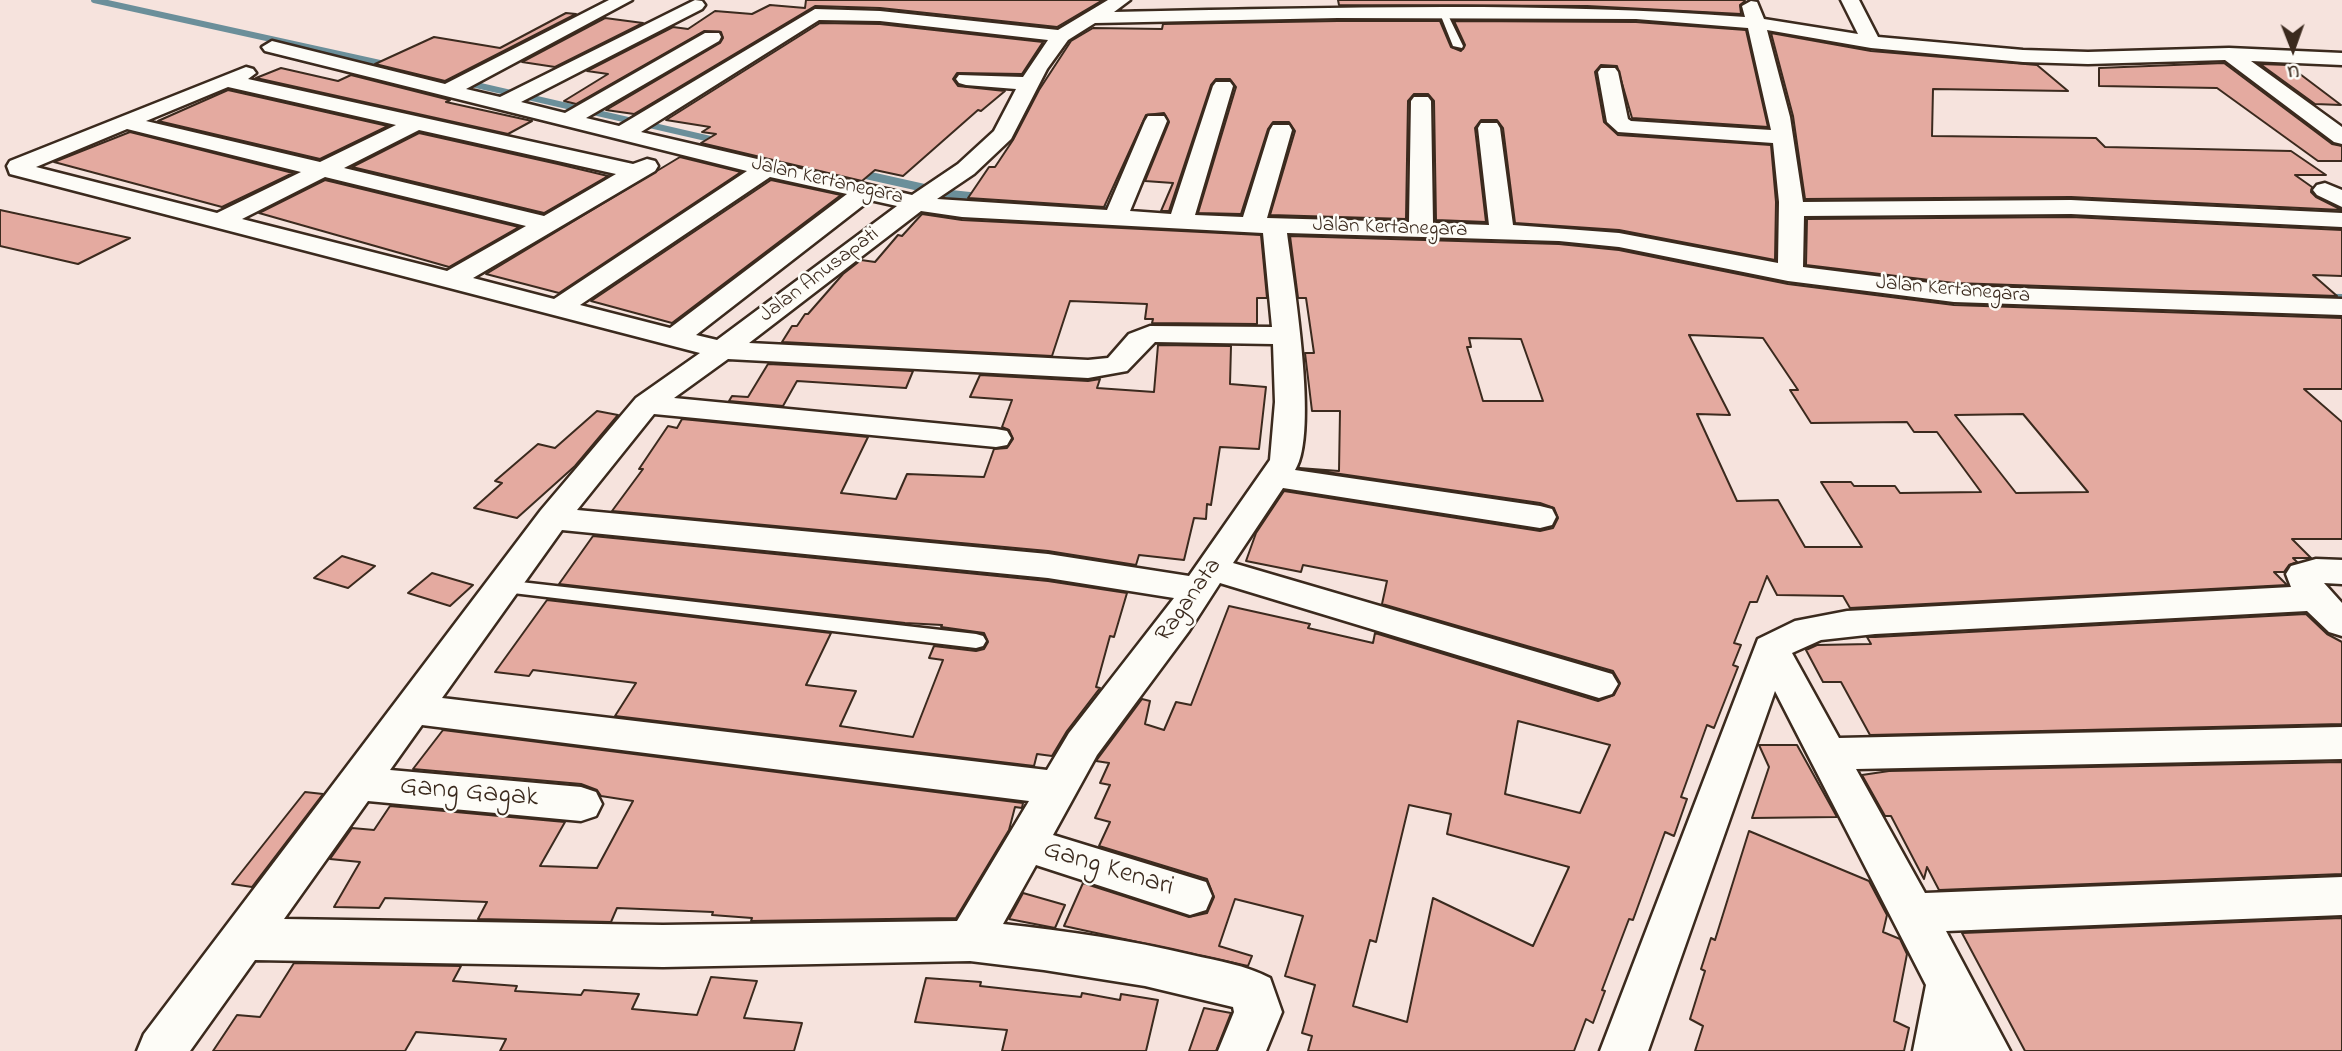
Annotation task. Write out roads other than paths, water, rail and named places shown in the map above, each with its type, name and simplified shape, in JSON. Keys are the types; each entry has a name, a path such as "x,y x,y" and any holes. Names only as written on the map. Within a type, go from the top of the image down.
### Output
{"street":[{"path":"458,84 623,0"},
{"path":"630,0 708,7"},
{"name":"Jalan Anusapati","path":"161,1051 553,518 646,404 954,177 1003,134 1037,69 1060,36 1121,0"},
{"path":"1750,0 1783,137 1792,209 1790,266"},
{"path":"1850,0 1871,42"},
{"path":"925,22 954,5"},
{"path":"537,102 572,90 708,7"},
{"path":"537,102 708,7"},
{"path":"1091,18 1337,7 1636,14 1756,23 1871,42 2036,57 2228,54 2342,59"},
{"path":"623,133 810,16 822,13 884,8 925,22 1060,36"},
{"path":"578,114 712,37"},
{"name":"Jalan Kertanegara","path":"227,81 282,50 458,84 506,102 537,102 578,114 623,133 766,169 962,210 1501,227 1619,240 1954,294 2342,307"},
{"path":"2228,54 2342,137"},
{"path":"2311,57 2342,79"},
{"path":"1608,72 1618,122 1626,127 1783,137"},
{"path":"966,79 1030,85"},
{"path":"636,172 227,81 24,163 18,169 722,350 1088,369 1117,365 1139,340 1150,334 1286,336"},
{"path":"1182,216 1223,86"},
{"path":"1421,101 1421,224"},
{"path":"1117,213 1156,121"},
{"path":"127,123 548,224"},
{"path":"219,221 416,123"},
{"path":"1489,128 1501,227"},
{"path":"1260,220 1281,130"},
{"path":"449,281 681,146"},
{"path":"556,309 766,169"},
{"path":"674,339 866,191"},
{"path":"1792,209 2071,207 2342,220"},
{"name":"Raganata","path":"970,942 1083,744 1205,579 1277,477 1286,460 1290,430 1286,336 1260,220"},
{"path":"646,404 996,438"},
{"path":"1277,477 1540,517"},
{"path":"553,518 1205,579 1599,684"},
{"path":"2342,572 2316,571 2303,574 2304,581 2316,598 2342,624"},
{"path":"1624,1051 1770,648 1789,635 1804,630 1863,622 2316,598"},
{"path":"1770,648 1986,1051"},
{"path":"412,709 1058,788"},
{"path":"1827,754 2342,743"},
{"name":"Gang Gagak","path":"358,784 581,804"},
{"name":"Gang Kenari","path":"1025,844 1190,895"},
{"path":"1912,913 2342,896"},
{"path":"244,939 663,946 970,942 1044,949 1145,965 1243,988 1253,993 1258,1012 1242,1051"},
{"path":"1937,1051 1950,985"}],"lane":[{"path":"1447,8 1458,46"},
{"path":"503,586 976,641"}],"waterway":[{"path":"94,0 389,65"},
{"path":"437,76 719,141"},
{"path":"861,174 857,173 951,194 979,197"},
{"path":"1001,200 1119,210"},
{"path":"1182,215 1421,220 1632,232"},
{"path":"1844,269 1925,283"},
{"path":"2252,296 2342,298"}]}
